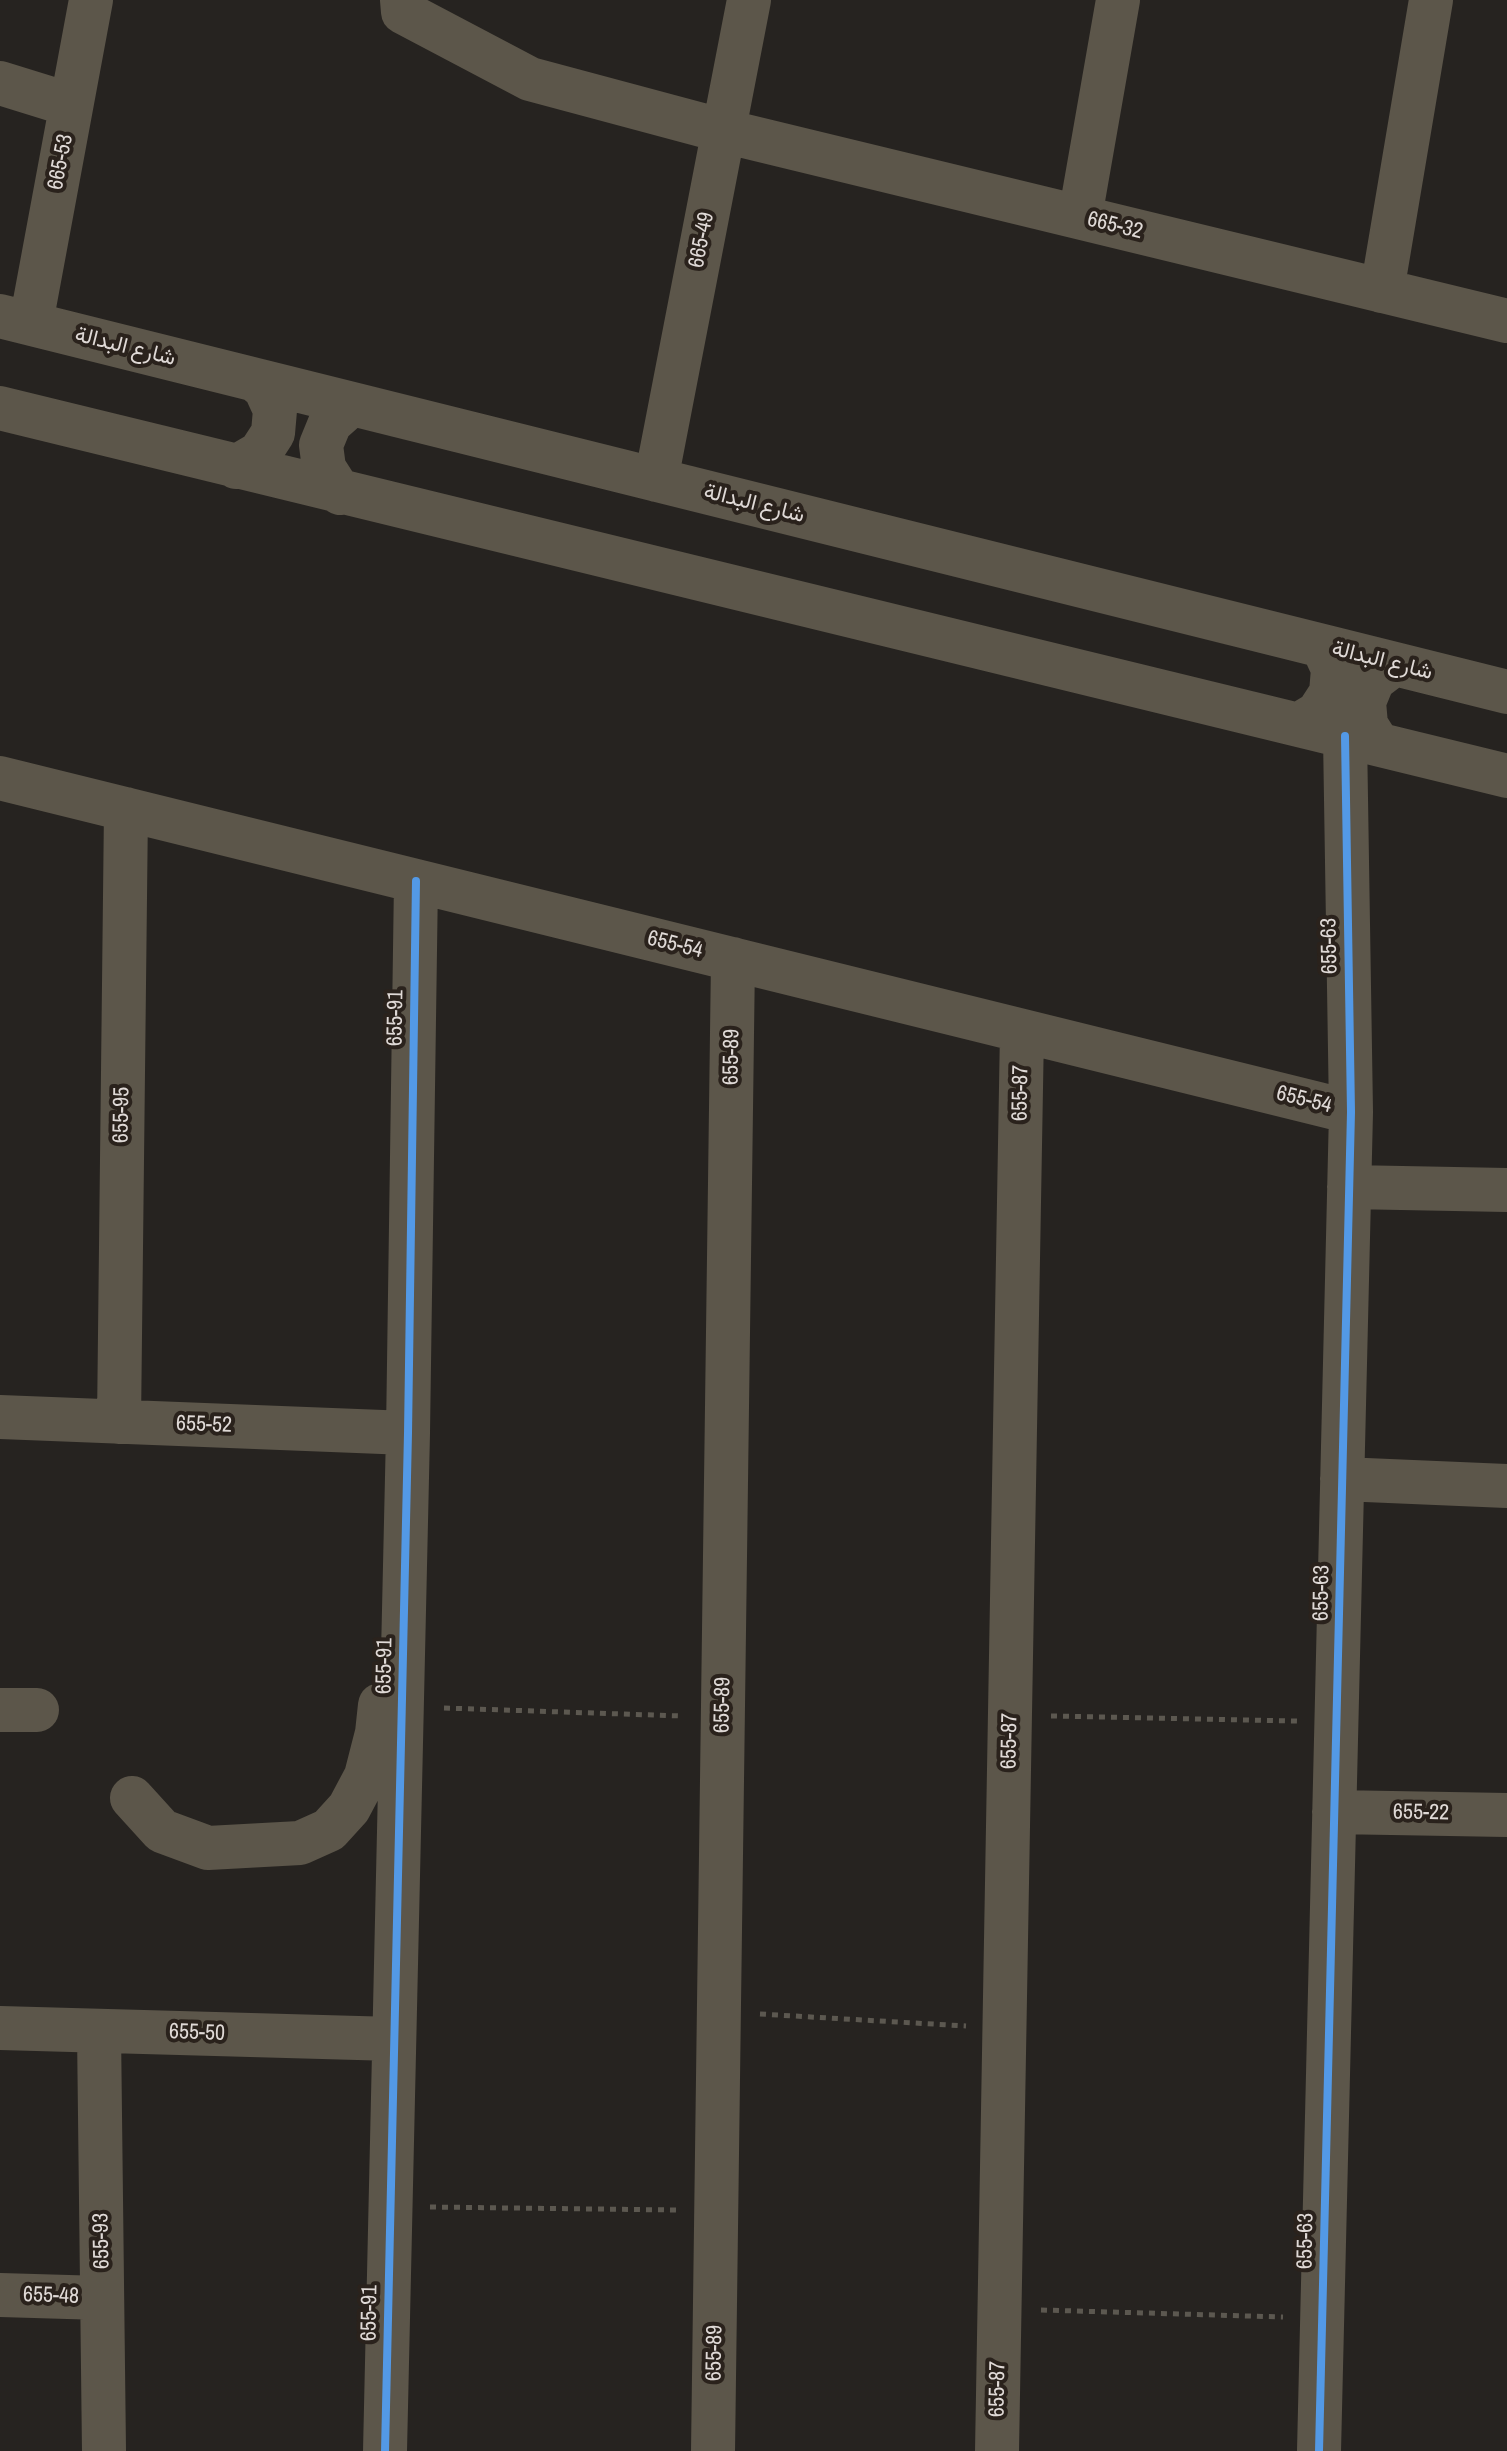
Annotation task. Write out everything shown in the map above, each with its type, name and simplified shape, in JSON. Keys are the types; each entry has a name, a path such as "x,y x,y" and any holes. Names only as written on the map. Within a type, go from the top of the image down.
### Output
{"street":[{"name":"665-53","path":"15,320 71,105 91,0"},
{"name":"665-32","path":"402,0 403,12 530,79 724,131 1507,321"},
{"name":"665-49","path":"656,480 749,0"},
{"path":"1080,217 1118,0"},
{"path":"1382,291 1431,0"},
{"path":"0,83 71,105"},
{"name":"شارع البدالة","path":"15,320 1507,692"},
{"path":"236,467 260,453 273,433 275,410 265,388 255,380"},
{"path":"340,493 324,468 321,445 330,423 348,407 356,405"},
{"path":"0,408 1507,776"},
{"path":"1298,725 1318,713 1331,693 1333,669 1323,647"},
{"name":"655-63","path":"1319,2451 1361,740 1366,725 1364,702 1373,680 1394,664"},
{"name":"655-54","path":"0,778 1351,1112"},
{"name":"655-95","path":"119,1422 126,809"},
{"name":"655-91","path":"385,2451 408,1433 416,881"},
{"name":"655-89","path":"713,2451 733,959"},
{"name":"655-87","path":"997,2451 1022,1031"},
{"path":"1349,1187 1507,1190"},
{"name":"655-52","path":"0,1417 408,1433"},
{"path":"1342,1479 1507,1486"},
{"path":"132,1798 162,1831 208,1848 300,1843 329,1830 349,1808 366,1776 377,1733 381,1694 380,1555 386,1525 406,1493"},
{"name":"655-22","path":"1334,1812 1507,1815"},
{"name":"655-50","path":"0,2028 394,2039"},
{"name":"655-93","path":"99,2031 104,2451"},
{"name":"655-48","path":"0,2295 102,2298"}],"path":[{"path":"402,1706 723,1718"},
{"path":"1010,1715 1337,1722"},
{"path":"719,2011 1005,2028"},
{"path":"391,2207 717,2210"},
{"path":"1000,2309 1322,2318"}],"cycle path":[{"path":"1319,2451 1351,1112 1345,736"},
{"path":"385,2451 408,1433 416,881"}]}
